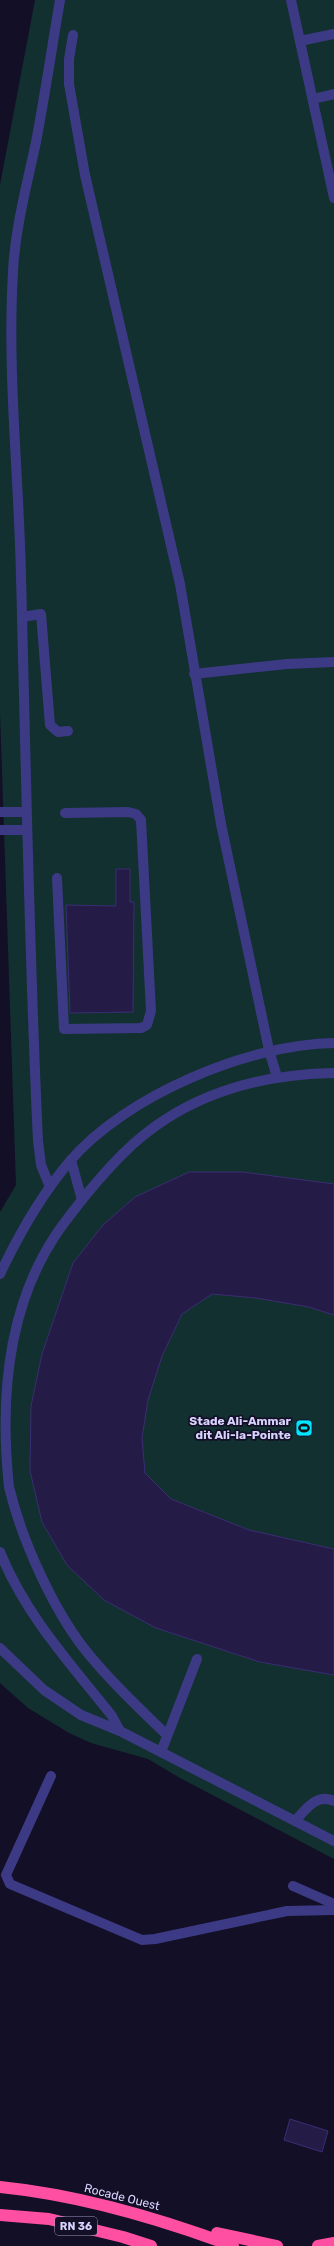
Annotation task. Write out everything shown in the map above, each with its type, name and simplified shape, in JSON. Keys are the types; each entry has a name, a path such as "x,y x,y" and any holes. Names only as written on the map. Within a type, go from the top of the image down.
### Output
{"highway":[{"name":"Rocade Ouest","path":"0,2187 49,2194 149,2217 233,2246"},
{"name":"RN 36","path":"0,2215 50,2219 123,2237 151,2246"},
{"path":"149,2217 277,2246"},
{"path":"318,2246 334,2243"}],"street":[{"path":"50,1187 41,1165 38,1141 30,973 22,617 12,402 13,272 19,219 35,143 60,0"},
{"path":"291,0 334,198"},
{"path":"300,41 334,34"},
{"path":"73,35 69,59 69,84 85,175 180,584 194,674 221,824 269,1050 277,1077"},
{"path":"313,98 334,94"},
{"path":"22,617 40,614 50,725 58,732 68,731"},
{"path":"194,674 287,664 334,662"},
{"path":"0,812 26,812"},
{"path":"57,878 64,1029 141,1028 147,1025 151,1011 141,820 136,814 128,812 65,813"},
{"path":"0,830 27,830"},
{"path":"0,1274 11,1250 50,1187 71,1160 102,1132 146,1101 206,1072 269,1050 302,1045 334,1043"},
{"path":"167,1734 90,1657 57,1605 36,1562 19,1518 10,1488 2,1436 3,1383 13,1331 30,1282 55,1236 82,1200 120,1156 166,1119 223,1091 277,1077 334,1073"},
{"path":"71,1160 82,1200"},
{"path":"0,1552 11,1578 31,1613 112,1716 120,1731"},
{"path":"0,1648 44,1690 80,1715 120,1731 334,1841"},
{"path":"161,1752 197,1659"},
{"path":"51,1776 6,1875 10,1884 136,1939 147,1940 287,1911 334,1910"},
{"path":"295,1821 316,1800 323,1798 334,1801"},
{"path":"293,1886 334,1904"}],"green space":[{"path":"35,0 334,0 334,1859 180,1778 148,1759 91,1743 69,1733 28,1708 0,1683 0,1212 16,1185 0,712 0,185"}],"building":[{"path":"116,869 130,869 130,902 134,902 133,1012 70,1013 66,905 116,906"},
{"path":"189,1172 243,1172 334,1184 334,1315 309,1307 256,1298 212,1294 182,1314 162,1356 148,1400 142,1438 145,1473 171,1499 249,1530 334,1549 334,1675 260,1662 156,1628 104,1600 67,1565 42,1522 30,1471 31,1406 42,1354 73,1263 103,1225 135,1197"},
{"path":"290,2119 328,2131 322,2152 284,2140"}],"place":[{"name":"Stade Ali-Ammar dit Ali-la-Pointe","path":"304,1428"}]}
